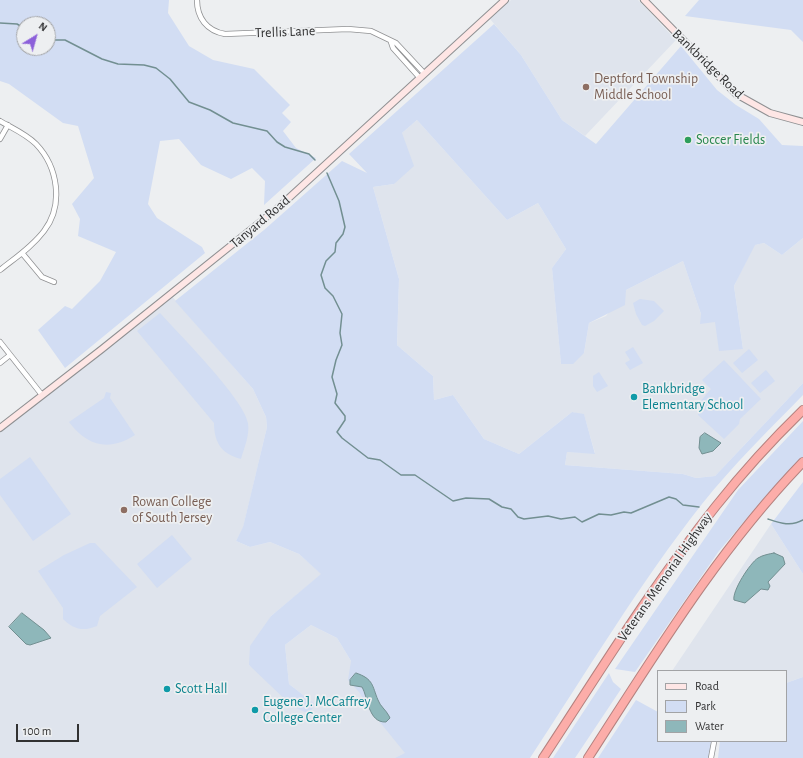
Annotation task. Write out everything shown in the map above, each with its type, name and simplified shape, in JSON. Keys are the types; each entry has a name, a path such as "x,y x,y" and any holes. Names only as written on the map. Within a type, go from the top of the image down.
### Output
{"highway":[{"name":"Veterans Memorial Highway","path":"543,758 651,593 710,513 763,450 803,410"},
{"path":"588,758 718,563 803,462"}],"street":[{"name":"Trellis Lane","path":"197,0 198,13 205,24 217,32 225,34 360,30 371,31 391,42 396,43 422,75"},
{"name":"Tanyard Road","path":"0,428 186,283 279,207 505,0"},
{"name":"Bankbridge Road","path":"644,0 736,94 770,113 803,122"},
{"path":"0,121 31,140 42,152 51,167 56,189 53,212 46,228 38,239 0,270"},
{"path":"0,139 8,125"},
{"path":"22,253 45,280 54,282"},
{"path":"0,342 42,395"},
{"path":"0,363 10,355"},
{"path":"711,758 714,742"}],"shaded area":[{"name":"Deptford Township Middle School","path":"511,0 638,0 676,40 585,136 562,120 521,55 490,19"},
{"path":"417,120 507,220 538,203 566,249 552,268 561,364 584,353 589,323 606,316 626,290 683,261 701,314 715,321 743,349 734,286 754,245 764,243 782,255 803,238 803,383 715,476 696,478 683,474 565,465 567,452 595,453 584,415 572,412 519,454 484,439 453,395 434,400 433,376 397,345 399,279 373,187 394,184 402,133"},
{"name":"Rowan College of South Jersey","path":"170,294 253,389 266,417 267,427 243,528 236,541 250,547 270,542 299,554 322,574 271,616 249,665 315,704 289,684 285,645 311,625 337,638 351,661 454,758 0,758 0,430"},
{"path":"771,524 803,574 803,677 787,683 787,670 673,670"}],"green space":[{"path":"0,0 169,0 168,13 189,46 213,60 254,69 290,105 282,113 291,122 283,131 296,148 316,158 264,205 265,181 252,168 231,179 201,165 179,139 160,141 148,204 157,218 202,247 205,253 65,368 38,330 65,306 72,309 100,281 116,252 78,236 80,219 72,204 94,178 78,126 63,123 9,84 0,81"},
{"path":"699,0 803,0 803,42 791,30 685,16"},
{"path":"494,24 521,55 562,120 596,144 681,46 717,90 736,105 759,119 782,145 803,146 803,238 782,255 764,243 755,245 734,286 743,349 719,351 715,322 700,324 701,314 683,261 626,290 625,305 589,323 584,353 573,364 561,364 552,268 566,249 538,203 507,220 417,120 402,133 414,166 394,184 373,187 399,279 397,345 433,376 434,400 453,395 484,439 519,454 572,412 584,414 595,454 567,452 565,465 683,474 696,478 715,476 803,383 803,395 726,475 679,534 656,565 613,629 530,758 395,758 405,753 370,710 359,692 348,680 351,661 337,638 311,625 285,645 289,684 315,704 309,714 292,706 249,665 250,646 271,616 321,574 299,554 270,542 250,547 236,541 243,527 267,427 266,417 253,389 175,301 264,230 342,161 367,173 349,154"},
{"path":"640,299 654,301 664,311 654,321 645,326 642,325 636,314 633,303"},
{"path":"160,313 210,367 244,412 248,423 248,432 241,459 234,457 220,447 214,430 214,423 137,331"},
{"path":"633,347 643,363 630,370 625,363 630,360 625,352"},
{"path":"749,349 758,360 742,373 733,363"},
{"path":"724,360 761,399 740,419 739,424 724,439 698,415 699,403 711,389 702,380"},
{"path":"766,370 775,381 760,393 751,383"},
{"path":"599,372 608,386 597,392 593,386 593,376"},
{"path":"106,392 111,393 110,398 135,435 116,444 107,445 99,444 83,437 69,422 104,398"},
{"path":"803,421 803,457 771,490 719,551 635,672 615,669 738,490"},
{"path":"30,457 71,514 33,541 0,495 0,479"},
{"path":"803,482 803,574 771,524"},
{"path":"172,535 192,559 157,588 137,564"},
{"path":"90,543 95,543 137,587 100,616 97,626 83,629 74,627 63,619 63,608 38,571 64,555"},
{"path":"609,673 613,682 621,689 575,758 553,758"},
{"path":"803,677 803,758 718,758 720,742 787,742 787,683"},
{"path":"636,700 657,711 657,742 711,742 709,758 598,758"}],"water":[{"path":"705,433 721,443 713,451 702,454 699,448 700,437"},
{"path":"774,553 783,557 785,564 768,582 770,586 768,590 761,589 745,603 734,600 736,590 751,565 760,557"},
{"path":"22,613 44,630 51,638 30,645 26,644 9,627"},
{"path":"356,673 362,675 372,684 379,702 390,718 386,722 380,721 372,714 362,687 350,685 350,680"}],"waterway":[{"path":"0,23 16,24"},
{"path":"56,40 65,40 102,59 118,64 144,65 156,68 170,79 189,102 210,110 233,123 267,131 277,142 285,147 309,154 315,160"},
{"path":"327,173 339,201 345,227 343,234 336,243 335,252 326,261 321,275 325,288 333,296 342,314 340,333 342,345 336,360 332,377 337,394 335,403 345,416 345,420 337,432 342,438 368,458 380,460 401,475 415,475 453,501 466,498 489,499 502,507 511,509 518,517 524,519 548,516 561,519 575,517 582,522 599,514 611,515 624,512 631,513 669,497 676,499 683,505 699,507"},
{"path":"768,519 790,524 803,520"}],"place":[{"name":"Deptford Township Middle School","path":"586,87"},
{"name":"Soccer Fields","path":"688,140"},
{"name":"Bankbridge Elementary School","path":"634,397"},
{"name":"Rowan College of South Jersey","path":"124,510"},
{"name":"Scott Hall","path":"167,689"},
{"name":"Eugene J. McCaffrey College Center","path":"255,710"}]}
